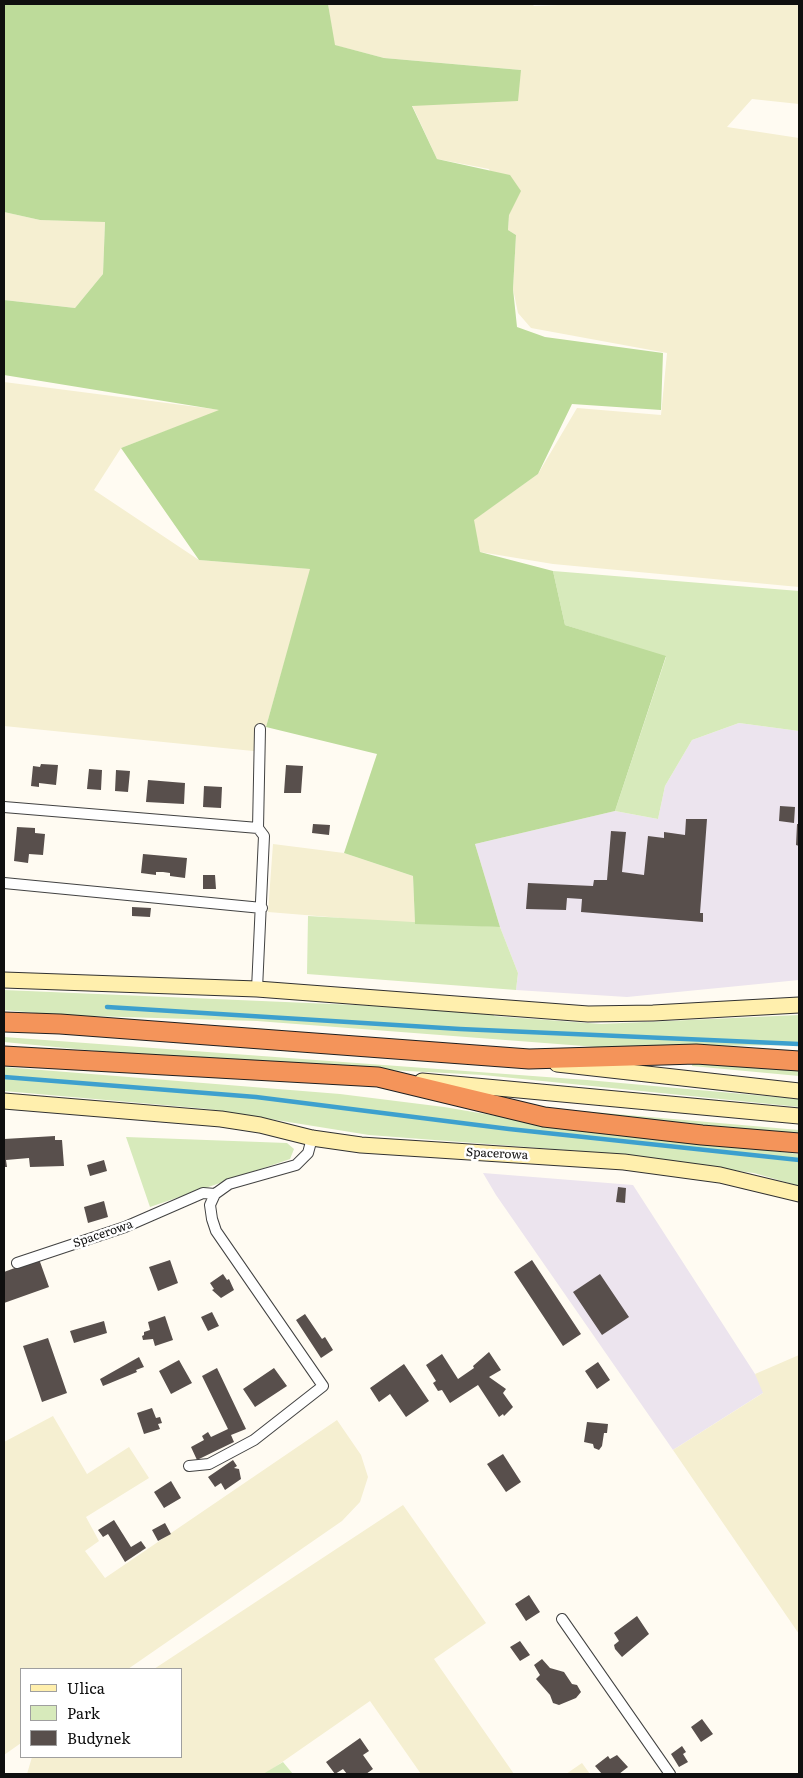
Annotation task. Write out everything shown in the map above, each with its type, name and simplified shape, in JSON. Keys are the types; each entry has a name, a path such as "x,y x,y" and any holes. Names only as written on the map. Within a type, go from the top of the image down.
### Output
{"highway":[{"path":"4,1022 100,1027 529,1059 696,1054 799,1061"},
{"path":"4,1056 378,1077 544,1117 702,1135 799,1143"}],"street":[{"path":"257,989 264,836 258,828 260,729"},
{"path":"4,807 258,828"},
{"path":"4,883 262,908"},
{"path":"4,980 257,989 596,1014 653,1013 799,1005"},
{"path":"529,1059 587,1068 799,1091"},
{"path":"378,1077 799,1116"},
{"path":"4,1101 221,1118 252,1123 312,1138"},
{"name":"Spacerowa","path":"17,1263 125,1227 204,1193 215,1194 236,1182 296,1165 308,1153 312,1138 361,1145 624,1162 720,1175 799,1194"},
{"path":"189,1466 209,1464 254,1440 323,1386 216,1231 210,1205 215,1194"},
{"path":"562,1619 670,1774"}],"shaded area":[{"path":"328,4 532,4 534,6 584,4 799,4 799,104 752,99 727,127 799,138 799,587 553,564 480,552 473,520 538,474 577,408 661,415 667,353 531,328 518,313 513,289 516,235 508,230 509,215 489,169 437,159 412,105 489,101 521,70 384,58 334,45"},
{"path":"4,212 40,220 105,221 103,274 75,308 4,300"},
{"path":"4,382 221,410 121,448 94,490 199,560 311,569 266,727 263,752 4,726"},
{"path":"739,723 799,731 799,980 627,997 516,990 518,973 500,927 475,844 615,811 658,819 665,786 692,740"},
{"path":"273,844 344,853 413,876 415,924 268,912"},
{"path":"483,1173 633,1185 766,1391 673,1450 496,1195"},
{"path":"799,1355 799,1634 673,1450 763,1393 755,1374"},
{"path":"53,1416 87,1474 129,1447 149,1478 86,1517 99,1541 85,1551 105,1578 337,1420 361,1455 368,1477 360,1502 342,1521 129,1668 20,1668 20,1744 4,1755 4,1442"},
{"path":"403,1505 486,1623 434,1659 514,1774 421,1774 370,1701 265,1774 27,1774 32,1758 182,1758 182,1668 156,1668"},
{"path":"582,1763 590,1774 566,1774"}],"green space":[{"path":"4,4 328,4 335,45 384,58 521,70 518,101 412,106 437,159 510,175 521,191 509,215 508,230 516,235 513,289 517,327 545,337 663,353 661,410 572,404 538,474 474,520 480,552 553,571 565,625 666,656 615,811 475,844 500,927 415,924 413,876 344,853 377,754 266,727 310,569 199,560 121,448 219,410 4,375 4,300 75,308 103,274 105,222 40,220 4,212"},
{"path":"553,571 799,591 799,731 739,723 692,740 665,786 658,819 615,811 666,657 565,625"},
{"path":"308,916 500,927 518,973 516,990 307,974"},
{"path":"4,990 402,1007 493,1013 494,1016 601,1024 799,1015 799,1045 597,1047 257,1021 58,1015 4,1010"},
{"path":"4,1037 587,1080 799,1099 799,1107 483,1075 238,1062 107,1052 4,1042"},
{"path":"693,1060 799,1069 799,1076 692,1066"},
{"path":"4,1067 340,1094 444,1107 579,1130 799,1154 799,1186 754,1173 579,1151 369,1135 208,1109 4,1091"},
{"path":"524,1106 799,1130 799,1138"},
{"path":"126,1137 287,1143 294,1149 290,1159 150,1207"},
{"path":"283,1762 293,1774 263,1774"}],"building":[{"path":"41,764 58,765 56,785 39,783 39,787 31,786 33,766 40,767"},
{"path":"286,765 303,766 301,793 284,793"},
{"path":"89,769 102,770 101,790 87,789"},
{"path":"116,770 130,771 128,792 115,791"},
{"path":"148,780 185,783 184,804 146,802"},
{"path":"204,786 222,787 221,808 203,807"},
{"path":"780,806 795,807 794,823 779,821"},
{"path":"686,819 707,819 700,913 703,913 703,922 581,912 582,899 567,898 566,910 526,909 528,883 593,886 594,880 607,880 611,831 626,832 622,872 644,875 648,836 664,838 664,832 685,835"},
{"path":"313,824 330,825 329,835 312,833"},
{"path":"797,824 799,824 799,846 796,845"},
{"path":"17,827 35,828 35,833 45,834 43,855 29,854 28,863 14,861"},
{"path":"143,854 187,858 185,878 170,876 170,873 163,872 156,872 156,875 141,873"},
{"path":"203,875 215,875 216,889 203,889"},
{"path":"132,907 151,908 150,917 132,916"},
{"path":"55,1136 55,1140 62,1140 64,1166 30,1167 29,1158 6,1160 7,1167 4,1167 4,1139"},
{"path":"104,1160 107,1171 90,1176 87,1165"},
{"path":"618,1187 626,1188 625,1203 616,1202"},
{"path":"104,1201 108,1217 88,1223 84,1207"},
{"path":"39,1259 49,1287 4,1303 4,1272"},
{"path":"170,1260 178,1283 158,1291 149,1267"},
{"path":"532,1260 581,1334 563,1346 514,1272"},
{"path":"223,1274 227,1280 229,1279 234,1290 221,1298 212,1290 214,1289 210,1283"},
{"path":"600,1274 629,1317 602,1335 573,1292"},
{"path":"212,1312 219,1326 208,1331 201,1317"},
{"path":"305,1314 322,1339 325,1337 333,1350 321,1358 296,1320"},
{"path":"165,1316 173,1340 155,1346 153,1339 143,1340 144,1332 150,1330 148,1322"},
{"path":"104,1321 107,1333 74,1343 70,1331"},
{"path":"48,1338 67,1393 42,1402 23,1346"},
{"path":"489,1352 501,1370 489,1377 506,1389 503,1393 513,1407 504,1416 503,1414 499,1417 478,1385 450,1403 442,1390 438,1391 433,1383 436,1381 426,1365 442,1354 458,1379 474,1368 473,1366"},
{"path":"139,1357 144,1367 136,1370 137,1372 103,1386 100,1379"},
{"path":"179,1360 192,1383 171,1394 159,1371"},
{"path":"598,1362 610,1380 597,1389 585,1371"},
{"path":"404,1364 429,1401 406,1417 390,1394 379,1402 370,1388"},
{"path":"217,1368 246,1429 231,1435 234,1442 197,1460 191,1447 204,1440 202,1436 208,1432 211,1437 228,1429 202,1376"},
{"path":"274,1368 287,1386 255,1407 243,1389"},
{"path":"152,1408 156,1418 160,1417 162,1423 158,1424 160,1429 144,1434 137,1413"},
{"path":"587,1422 608,1424 607,1433 604,1433 602,1446 599,1450 594,1448 593,1444 584,1442"},
{"path":"503,1454 521,1482 506,1492 487,1464"},
{"path":"233,1460 237,1466 234,1468 239,1469 241,1479 225,1490 221,1483 215,1487 208,1477"},
{"path":"171,1481 181,1498 164,1508 154,1492"},
{"path":"114,1520 131,1547 141,1541 146,1548 125,1562 108,1534 103,1537 98,1530"},
{"path":"165,1523 171,1534 158,1541 152,1530"},
{"path":"529,1595 540,1612 526,1621 515,1604"},
{"path":"637,1616 649,1634 622,1657 615,1649 614,1645 619,1641 614,1633"},
{"path":"520,1641 530,1655 520,1661 510,1647"},
{"path":"542,1659 550,1668 564,1672 572,1684 577,1685 581,1692 576,1698 559,1705 553,1703 550,1695 536,1679 540,1675 534,1665"},
{"path":"702,1719 713,1734 701,1742 691,1727"},
{"path":"360,1738 369,1751 363,1755 373,1769 366,1774 347,1774 343,1769 335,1774 326,1762"},
{"path":"682,1746 686,1752 683,1754 688,1762 679,1767 671,1754"},
{"path":"617,1755 628,1767 619,1774 602,1774 595,1766 608,1756 610,1759"}],"waterway":[{"path":"107,1007 460,1029 799,1044"},
{"path":"4,1077 256,1097 509,1129 799,1160"}]}
